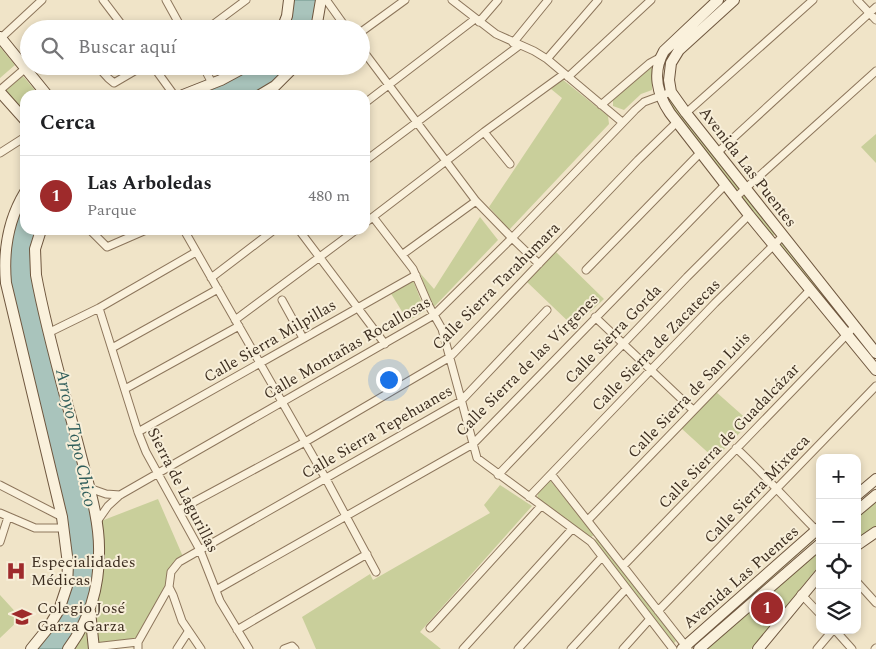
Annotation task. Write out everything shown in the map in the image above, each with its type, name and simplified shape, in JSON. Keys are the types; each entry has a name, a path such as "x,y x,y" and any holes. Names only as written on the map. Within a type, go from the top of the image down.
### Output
{"street":[{"path":"20,59 0,37 42,0"},
{"path":"103,0 118,20"},
{"path":"166,0 177,20"},
{"path":"219,20 246,0"},
{"path":"285,20 289,0"},
{"path":"370,25 405,0"},
{"path":"452,0 496,34 547,59 622,122"},
{"path":"370,99 477,21 498,0"},
{"path":"370,157 417,123 516,44 548,0"},
{"path":"547,59 598,0"},
{"path":"370,219 484,132 566,76 651,0"},
{"name":"Avenida Las Puentes","path":"718,0 674,48 670,70 671,92 876,353"},
{"name":"Avenida Las Puentes","path":"601,105 650,63 674,48 734,0"},
{"path":"686,113 813,0"},
{"path":"857,0 876,20"},
{"path":"319,20 324,2"},
{"path":"324,2 339,20"},
{"path":"718,152 876,7"},
{"name":"Avenida Las Puentes","path":"661,57 657,82 660,96 677,122 876,370"},
{"path":"370,60 476,201 540,264"},
{"path":"658,70 670,70"},
{"path":"736,197 876,71"},
{"path":"20,73 0,91 20,114"},
{"path":"33,75 43,90"},
{"path":"106,75 114,83 128,75"},
{"path":"160,75 170,90"},
{"path":"208,75 212,84"},
{"path":"197,90 230,75"},
{"path":"268,90 286,75"},
{"name":"Calle Montañas Rocallosas","path":"96,523 108,506 120,495 434,315 512,238 622,122 644,102 671,92"},
{"name":"Calle Sierra Tarahumara","path":"179,510 304,442 450,357 638,160 677,122"},
{"path":"484,132 510,164"},
{"path":"0,153 20,140"},
{"path":"586,270 701,152"},
{"name":"Calle Sierra de las Vírgenes","path":"216,590 472,444 726,184"},
{"path":"20,201 15,210 6,240 4,257 6,283 62,517 68,564 64,595 58,610 48,628 31,649"},
{"path":"403,254 476,201"},
{"name":"Calle Sierra Gorda","path":"498,475 749,214"},
{"path":"373,217 403,254 416,275 442,329 477,458 591,542 673,649"},
{"path":"40,235 35,256 36,275 89,488 96,523 99,553 98,574 90,611 77,637 68,649"},
{"path":"95,235 107,248 135,235"},
{"path":"188,235 281,403 326,479 376,572"},
{"path":"211,278 267,235"},
{"path":"303,235 385,344"},
{"path":"125,388 237,323 349,235"},
{"name":"Calle Sierra de Zacatecas","path":"528,497 773,244 783,236"},
{"path":"50,332 99,308 196,252"},
{"name":"Calle Sierra Milpillas","path":"138,432 416,275"},
{"path":"112,348 218,289"},
{"name":"Calle Sierra de San Luis","path":"588,520 810,290"},
{"path":"283,302 303,338"},
{"name":"Sierra de Lagurillas","path":"99,308 146,452 200,550 220,601 250,649"},
{"name":"Calle Sierra Tepehuanes","path":"138,646 169,587 170,575 175,566 184,559 461,401 547,310"},
{"path":"595,317 693,410"},
{"name":"Calle Sierra de Guadalcázar","path":"623,566 855,326"},
{"name":"Calle Sierra Mixteca","path":"658,611 876,386"},
{"path":"736,448 784,498 816,527"},
{"path":"551,474 600,535 685,648"},
{"path":"861,492 876,479"},
{"path":"0,486 62,517"},
{"path":"89,488 106,494 120,495"},
{"path":"861,508 876,495"},
{"path":"430,628 541,506"},
{"path":"0,513 36,528 64,528"},
{"path":"0,542 8,517"},
{"path":"463,649 572,528"},
{"path":"858,544 876,532"},
{"name":"Avenida Las Puentes","path":"685,648 816,533"},
{"path":"591,542 600,535"},
{"name":"Avenida Las Puentes","path":"699,649 816,547"},
{"path":"237,630 367,554"},
{"path":"518,649 602,557"},
{"path":"758,649 801,594 816,578"},
{"path":"861,586 876,603"},
{"path":"169,587 182,621 201,649"},
{"path":"571,649 626,589"},
{"path":"869,594 876,589"},
{"path":"801,594 816,610"},
{"path":"90,611 94,648 138,646"},
{"path":"623,649 649,620"},
{"path":"177,649 188,632"},
{"path":"817,649 830,634"},
{"path":"838,634 852,649"},
{"path":"284,649 294,648"}],"green space":[{"path":"0,47 15,65 0,78"},
{"path":"652,65 652,90 641,94 624,110 613,106 613,99"},
{"path":"23,76 35,90 20,90 20,107 5,90"},
{"path":"562,79 608,116 609,124 509,230 489,207 562,98 551,89"},
{"path":"668,96 739,188 736,191 662,97"},
{"path":"876,134 876,163 861,147"},
{"path":"744,195 776,233 772,237 739,198"},
{"path":"480,217 498,240 433,308 420,273 434,289"},
{"path":"780,240 849,324 847,327 776,242"},
{"path":"556,252 604,299 574,327 527,282"},
{"path":"413,280 425,311 408,321 390,292"},
{"path":"715,391 750,422 715,459 681,428"},
{"path":"550,480 594,535 591,537 538,501 540,488"},
{"path":"500,485 532,506 420,632 441,649 316,649 302,617 370,574 373,580 490,513 484,505"},
{"path":"158,499 184,559 175,566 169,587 138,642 94,649 68,649 96,523"},
{"path":"876,499 876,529 861,539 861,512"},
{"path":"816,535 816,539 697,644 695,641"},
{"path":"598,537 676,641 671,646 593,542"},
{"path":"816,550 816,571 751,649 702,649"},
{"path":"0,595 21,618 0,638"}],"water":[{"path":"289,0 320,0 317,20 284,20"},
{"path":"228,75 284,75 266,90 196,90"},
{"path":"20,210 20,235 40,235 34,261 98,535 95,593 68,649 31,649 59,610 68,564 5,263"}],"place":[{"name":"Especialidades Médicas","path":"16,571"},
{"name":"Las Arboledas","path":"767,608"},
{"name":"Colegio José Garza Garza","path":"22,617"}],"water label":[{"name":"Arroyo Topo Chico","path":"76,438"}]}
